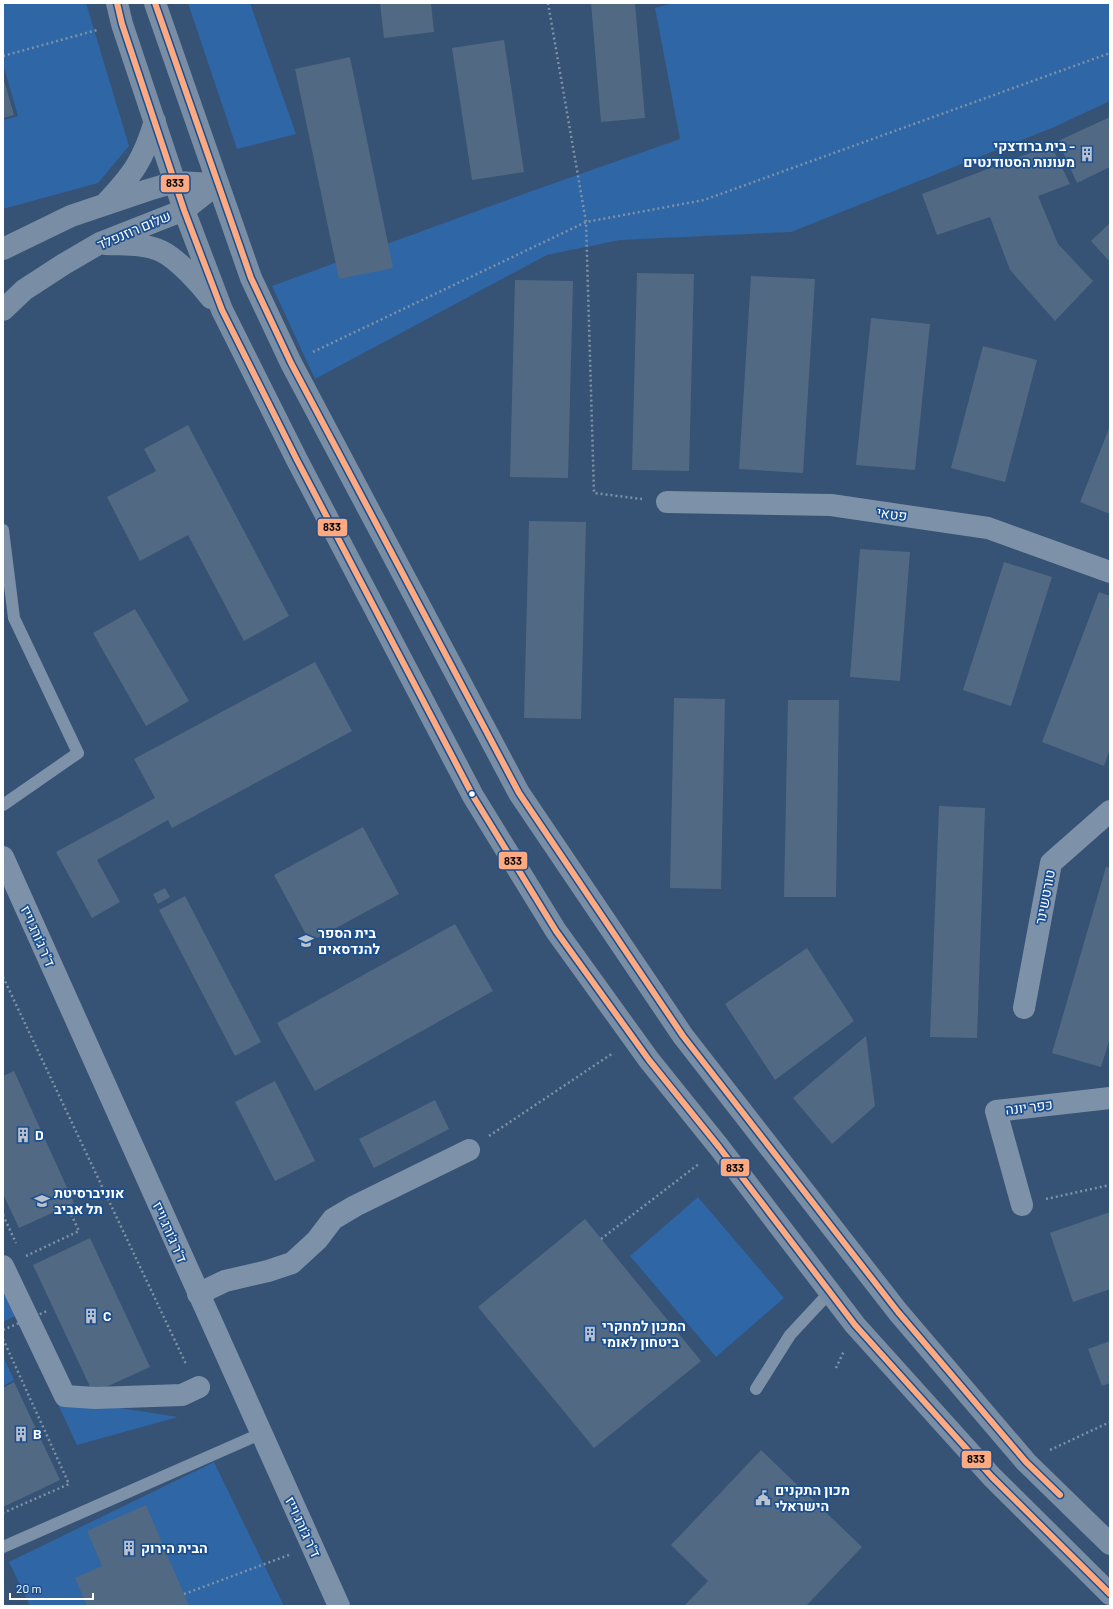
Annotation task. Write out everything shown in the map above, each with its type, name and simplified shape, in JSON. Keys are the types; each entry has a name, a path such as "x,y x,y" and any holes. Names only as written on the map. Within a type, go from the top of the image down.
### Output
{"main road":[{"path":"117,3 122,24 184,210 222,310 300,466 473,796 556,930 634,1039 855,1325 992,1477 1110,1594"},
{"path":"155,3 251,278 291,363 519,793 683,1036 898,1312 1026,1462 1110,1544"},
{"path":"104,205 136,168 144,154 155,121"},
{"path":"3,249 71,216 175,182 217,184"},
{"name":"שלום רוזנפלד","path":"3,310 24,290 100,243 184,210 217,184"},
{"path":"100,243 140,246 162,251 194,276 222,310"}],"street":[{"name":"פטאי","path":"667,502 831,505 988,528 1110,572"},
{"name":"טורטשינר","path":"1024,1008 1051,863 1110,812"},
{"name":"ד\"ר ג'ורג וייז","path":"3,857 260,1434 339,1606"},
{"name":"כפר יונה","path":"1022,1205 996,1111 1110,1098"},
{"path":"198,1294 225,1281 268,1272 292,1263 317,1240 333,1219 355,1206 469,1150"},
{"path":"3,1266 65,1396 94,1398 182,1395 199,1387"}],"lane":[{"path":"3,530 14,618 78,754 3,805"},
{"path":"756,1389 790,1335 830,1292"},
{"path":"3,1547 260,1434"}],"path":[{"path":"548,3 586,222 594,493 667,502"},
{"path":"3,56 92,32"},
{"path":"291,363 586,222 704,200 1110,53"},
{"path":"3,977 199,1387"},
{"path":"469,1150 634,1039"},
{"path":"602,1239 685,1174"},
{"path":"1022,1205 1110,1185"},
{"path":"22,1257 79,1231 71,1214"},
{"path":"3,1330 47,1311"},
{"path":"3,1338 69,1484 3,1513"},
{"path":"1026,1462 1110,1422"},
{"path":"184,1594 312,1546"}],"shaded area":[{"path":"3,3 86,3 129,146 98,183 3,209 3,120 18,116 3,64"},
{"path":"188,3 250,3 296,134 237,149"},
{"path":"673,3 1110,3 1110,101 1052,128 791,232 620,240 547,255 315,379 272,286 529,192 680,139 655,8"},
{"path":"698,1197 784,1298 716,1357 630,1256"},
{"path":"3,1275 21,1313 3,1322"},
{"path":"3,1356 14,1380 3,1386"},
{"path":"55,1398 178,1417 77,1445"},
{"path":"214,1462 284,1606 30,1606 9,1562"}],"building":[{"path":"380,3 431,3 434,32 384,38"},
{"path":"591,3 635,3 645,118 601,122"},
{"path":"504,40 524,172 472,180 452,48"},
{"path":"350,57 393,268 339,279 295,69"},
{"path":"3,77 14,115 3,118"},
{"name":"בית ברודצקי - מעונות הסטודנטים","path":"1110,117 1110,167 1077,183 1058,141"},
{"name":"בית ברודצקי - מעונות הסטודנטים","path":"1051,145 1070,184 1038,196 1058,244 1093,281 1055,321 1010,270 990,217 937,235 922,194"},
{"path":"1110,223 1110,262 1091,241"},
{"path":"637,273 694,274 689,471 632,470"},
{"path":"751,276 815,279 803,473 739,469"},
{"path":"515,280 573,281 568,478 510,477"},
{"path":"871,318 930,324 915,470 856,465"},
{"path":"983,346 1037,360 1005,482 951,468"},
{"path":"188,425 289,616 244,641 188,535 140,561 107,497 156,471 144,449"},
{"path":"1110,426 1110,514 1080,502"},
{"path":"529,521 586,522 581,719 524,718"},
{"path":"860,549 910,552 900,681 850,677"},
{"path":"1004,562 1052,577 1011,706 963,690"},
{"path":"1099,592 1110,596 1110,749 1104,766 1042,742"},
{"path":"135,609 189,701 146,726 93,633"},
{"path":"315,662 352,731 172,828 168,820 97,860 120,902 92,918 56,852 155,798 134,759"},
{"path":"674,698 725,699 721,889 670,888"},
{"path":"788,700 839,700 836,897 784,897"},
{"path":"939,806 985,808 977,1038 930,1037"},
{"path":"363,827 399,894 310,942 274,875"},
{"path":"1106,867 1110,868 1110,1038 1101,1067 1052,1053"},
{"path":"165,888 170,897 158,904 153,894"},
{"path":"185,896 261,1042 235,1056 159,910"},
{"path":"455,924 493,991 315,1091 277,1023"},
{"path":"807,948 854,1021 775,1080 725,1004"},
{"path":"866,1036 875,1106 832,1144 793,1098"},
{"name":"D","path":"14,1071 74,1203 19,1228 3,1194 3,1076"},
{"path":"275,1081 315,1161 275,1181 235,1102"},
{"path":"435,1100 449,1129 374,1168 359,1139"},
{"path":"1110,1212 1110,1289 1073,1302 1050,1233"},
{"name":"המכון למחקרי ביטחון לאומי","path":"585,1219 701,1361 594,1448 478,1307"},
{"name":"C","path":"90,1238 150,1367 93,1393 33,1265"},
{"path":"1110,1341 1110,1383 1102,1386 1088,1349"},
{"name":"B","path":"14,1382 60,1480 3,1507 3,1388"},
{"name":"מכון התקנים הישראלי","path":"761,1450 862,1547 806,1606 684,1606 708,1581 671,1545"},
{"name":"הבית הירוק","path":"146,1505 189,1606 87,1606 75,1578 102,1566 87,1531"}],"transit line":[{"name":"833","path":"117,3 122,24 184,210 222,310 297,460 473,796 556,931 649,1060 719,1147 855,1325 992,1477 1110,1594"},
{"name":"833","path":"155,3 251,278 291,363 519,793 683,1036 898,1312 1026,1462 1060,1495"}],"place":[{"name":"בית ברודצקי - מעונות הסטודנטים","path":"1087,154"},
{"name":"בית הספר להנדסאים","path":"306,941"},
{"name":"D","path":"23,1135"},
{"name":"אוניברסיטת תל אביב","path":"42,1201"},
{"name":"C","path":"91,1316"},
{"name":"המכון למחקרי ביטחון לאומי","path":"590,1334"},
{"name":"B","path":"21,1434"},
{"name":"מכון התקנים הישראלי","path":"763,1498"},
{"name":"הבית הירוק","path":"129,1548"}]}
